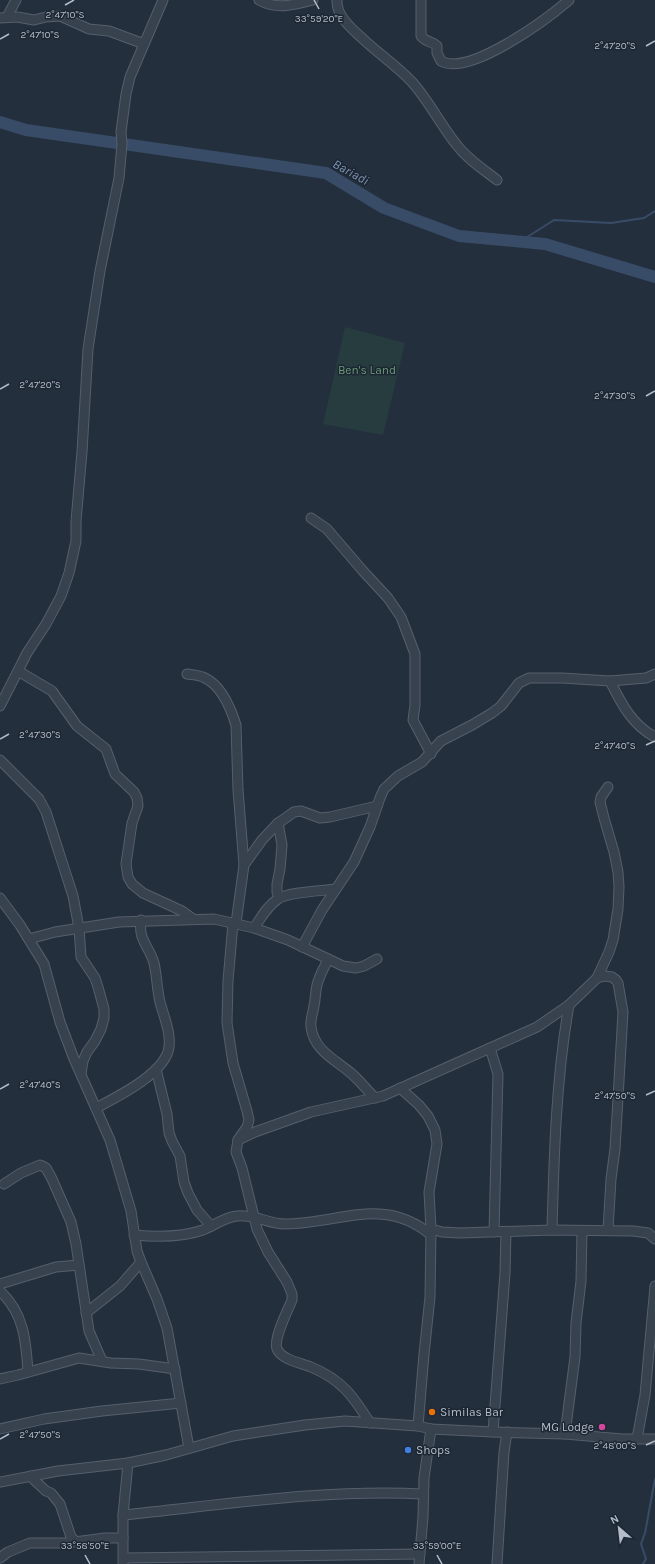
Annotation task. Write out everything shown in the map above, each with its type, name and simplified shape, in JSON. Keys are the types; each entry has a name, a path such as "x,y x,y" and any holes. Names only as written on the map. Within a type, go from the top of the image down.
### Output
{"street":[{"path":"3,17 16,0"},
{"path":"0,706 27,653 46,624 61,596 69,573 76,541 85,383 90,331 100,271 119,178 122,144 121,132 126,94 130,77 163,0"},
{"path":"259,0 268,5 286,6 313,0"},
{"path":"337,0 336,7 352,29 372,48 394,64 412,82 424,96 456,145 471,161 497,180"},
{"path":"421,0 421,36 427,41 435,44 437,46 437,53 440,61 448,63 469,61 507,45 534,27 568,0"},
{"path":"3,17 34,20 60,16 89,29 119,34 144,44"},
{"path":"310,518 327,529 394,606 404,622 414,648 416,664 413,720 431,754"},
{"path":"18,671 52,691 77,726 106,749 115,774 134,792 137,798 138,806 132,823 126,864 128,877 132,884 143,893 182,911 193,919"},
{"path":"187,674 207,678 214,684 233,715 236,726 238,790 244,865 234,923 228,982 227,1023 233,1063 241,1093 248,1111 249,1120 247,1127 238,1140 236,1152 242,1168 253,1217 263,1244 287,1282 292,1294 292,1300 279,1332 276,1343 277,1349 284,1357 335,1379 358,1404 370,1423"},
{"path":"302,947 322,910 354,862 370,827 384,789 392,781 422,762 446,737 472,725 492,713 501,706 519,684 529,678 562,678 610,681 646,678 655,674"},
{"path":"610,681 631,718 648,733 655,737"},
{"path":"0,760 39,799 46,812 73,896 79,928 82,957 97,983 104,1009 104,1018 101,1029 95,1041 86,1052 81,1074"},
{"path":"238,1140 255,1132 311,1112 375,1098 400,1088 537,1027 570,1005 597,978 611,946 618,909 618,872 600,802 601,797 608,787"},
{"path":"244,865 265,836 278,823 294,812 301,811 320,818 377,806"},
{"path":"278,823 282,845 280,869 276,884 276,892 279,898"},
{"path":"254,928 273,903 279,898 290,895 336,889"},
{"path":"0,898 12,913 44,964 60,1022 110,1140 131,1211 134,1236 141,1262 165,1322 189,1448"},
{"path":"29,939 79,928 119,922 141,920 214,919 254,928 302,947 343,966 356,968 364,966 377,959"},
{"path":"96,1108 134,1087 156,1069 168,1055 169,1034 153,963 141,936 141,920"},
{"path":"328,960 318,979 314,1012 311,1019 313,1035 316,1043 324,1053 338,1062 375,1098"},
{"path":"597,978 605,976 616,980 621,995 623,1012 615,1149 611,1179 608,1230"},
{"path":"552,1230 558,1098 562,1057 570,1005"},
{"path":"490,1048 498,1074 494,1232"},
{"path":"156,1069 167,1114 169,1133 180,1156 184,1182 197,1210 211,1226"},
{"path":"400,1088 419,1105 436,1130 437,1144 428,1204 432,1232 430,1297 418,1426"},
{"path":"4,1184 32,1168 40,1165 46,1168 70,1222 79,1265 89,1331 102,1361"},
{"path":"134,1236 153,1237 198,1231 233,1217 253,1217 283,1224 313,1222 369,1213 397,1216 412,1221 432,1232 460,1233 608,1230 648,1233 655,1239"},
{"path":"565,1434 575,1357 576,1323 581,1281 582,1231"},
{"path":"492,1432 504,1281 506,1232"},
{"path":"86,1313 120,1286 141,1262"},
{"path":"0,1284 56,1266 79,1265"},
{"path":"637,1439 645,1395 655,1286"},
{"path":"0,1291 16,1311 27,1350 28,1372"},
{"path":"0,1378 79,1358 111,1363 140,1364 175,1369"},
{"path":"0,1428 44,1419 181,1402"},
{"path":"0,1482 30,1476 128,1463 166,1455 233,1436 305,1425 346,1421 492,1432 652,1439"},
{"path":"419,1564 423,1517 423,1494 431,1428"},
{"path":"497,1564 504,1452 507,1432"},
{"path":"128,1463 124,1515 123,1561 420,1554"},
{"path":"30,1476 51,1493 60,1504 71,1537 76,1542"},
{"path":"124,1515 271,1498 395,1493 423,1494"},
{"path":"0,1558 8,1552 30,1543 76,1542 105,1538 124,1538"}],"green space":[{"name":"Ben's Land","path":"345,327 405,343 383,435 323,424"}],"waterway":[{"name":"Bariadi","path":"0,122 26,130 326,173 384,208 459,236 545,244 655,277"},
{"path":"521,241 554,220 611,223 644,218 655,211"},
{"path":"643,1564 646,1559 641,1544 645,1533 655,1479"}],"place":[{"name":"Similas Bar","path":"432,1412"},
{"name":"MG Lodge","path":"602,1427"},
{"name":"Shops","path":"408,1450"}]}
